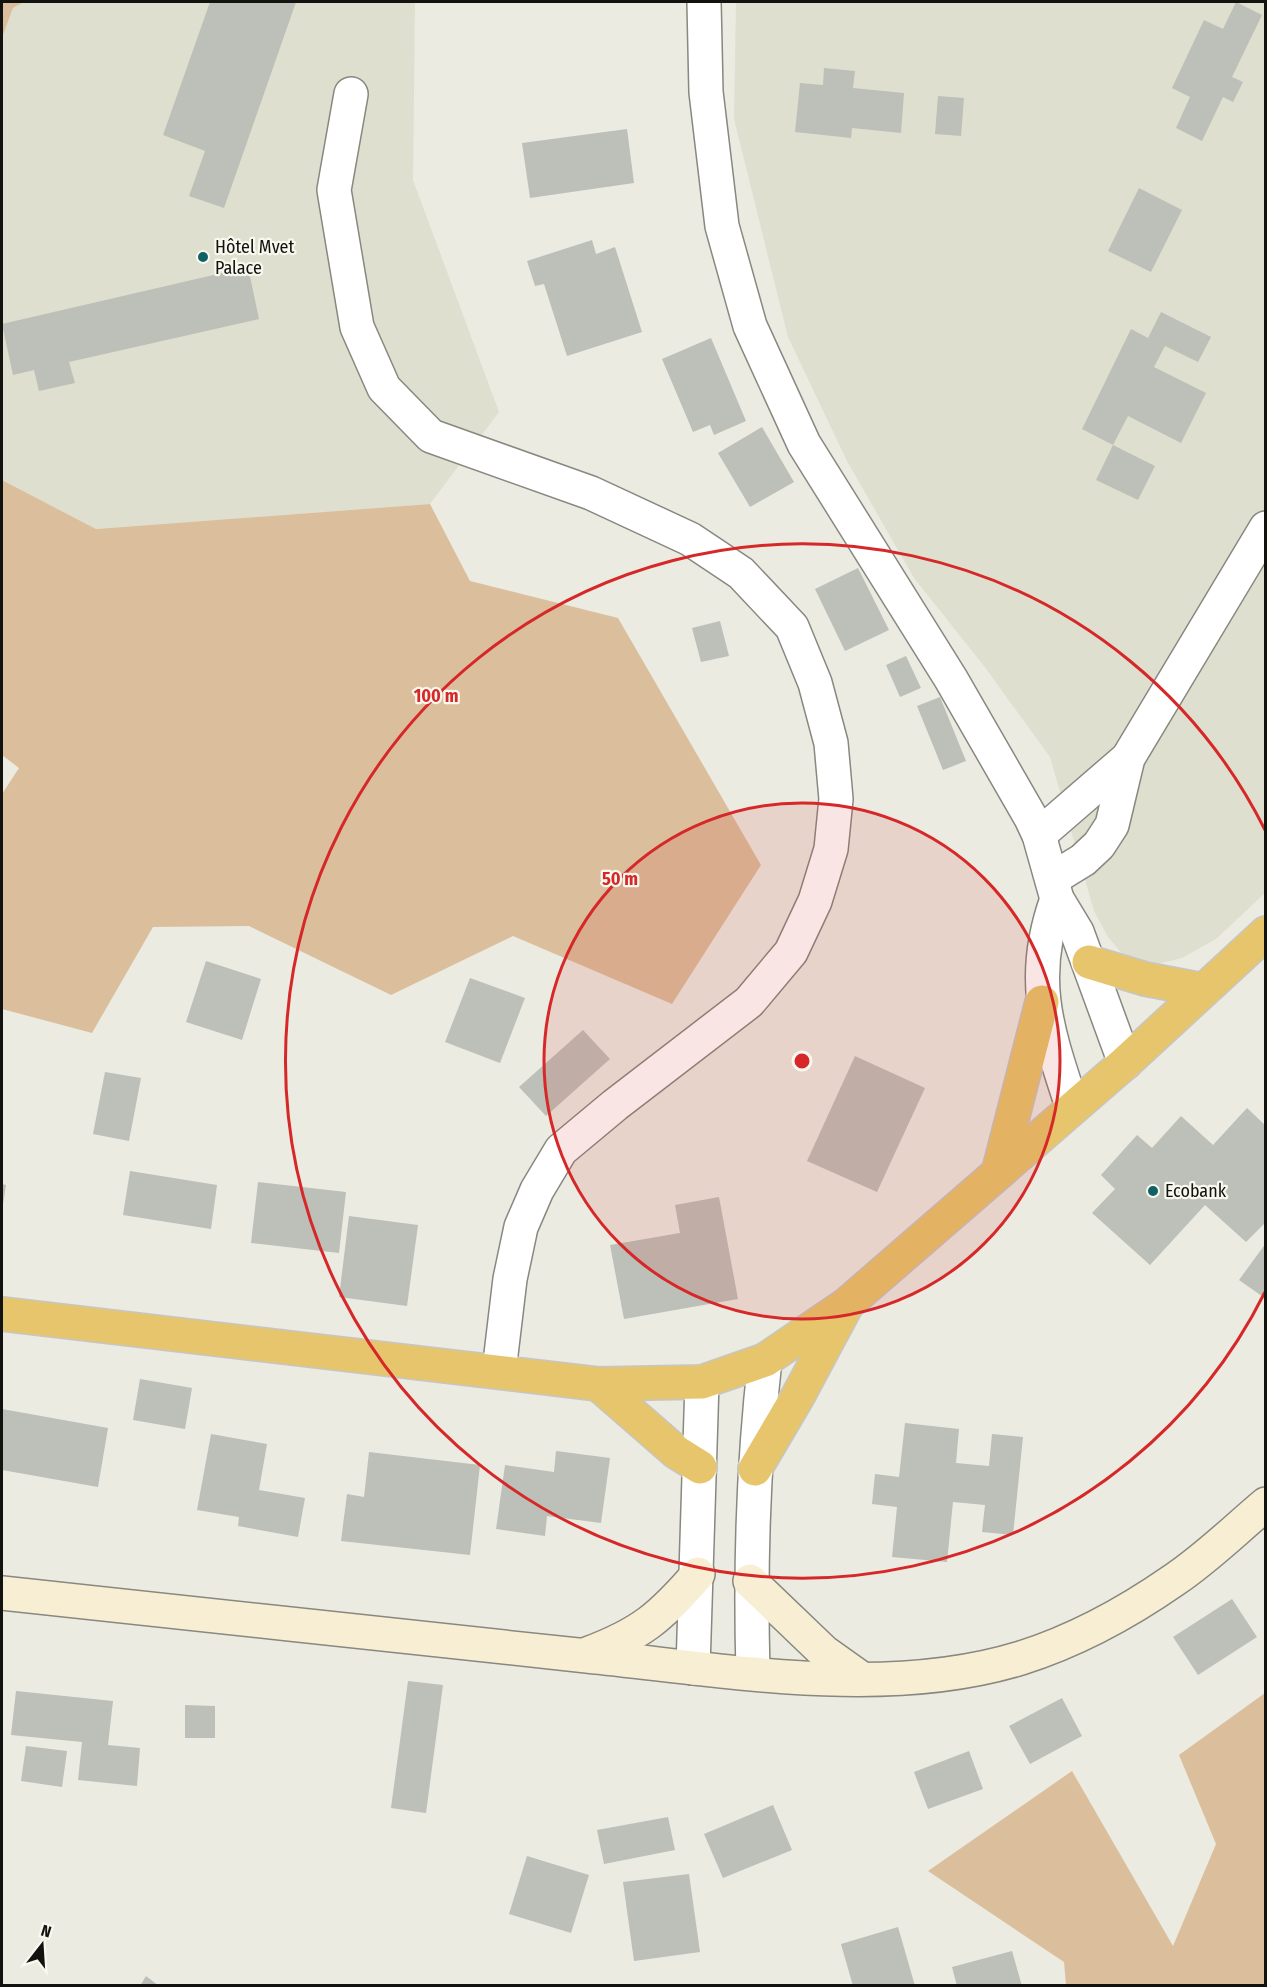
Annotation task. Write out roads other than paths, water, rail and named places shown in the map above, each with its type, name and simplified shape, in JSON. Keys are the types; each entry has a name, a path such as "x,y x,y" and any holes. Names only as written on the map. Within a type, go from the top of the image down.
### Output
{"highway":[{"path":"2,1314 598,1384 702,1382 765,1360 846,1305 1072,1106 1125,1063 1266,933"},
{"path":"1089,962 1145,979 1203,990"},
{"path":"999,1170 1042,1002"},
{"path":"755,1469 802,1389 846,1305"},
{"path":"598,1384 676,1452 700,1467"}],"street":[{"path":"704,2 706,92 722,226 750,326 804,444 951,679 1023,801 1039,835 1054,889 1077,932 1089,962 1125,1063"},
{"path":"351,94 334,190 357,327 384,388 431,436 591,494 690,538 741,573 792,627 815,683 831,743 836,799 831,849 815,901 791,952 749,1002 615,1105 561,1150 537,1190 521,1227 510,1279 499,1371"},
{"path":"1072,1106 1053,1049 1042,1002 1045,941 1054,889 1100,845 1112,825 1128,758 1266,528"},
{"path":"1039,835 1128,758"},
{"path":"753,1672 750,1581 755,1469 765,1360"},
{"path":"693,1668 698,1574 702,1382"},
{"path":"2,1593 693,1668 862,1680 921,1678 974,1670 1022,1657 1107,1622 1176,1580 1266,1504"},
{"path":"582,1655 626,1640 655,1620 698,1574"},
{"path":"750,1581 824,1652 862,1680"}],"place":[{"name":"Hôtel Mvet Palace","path":"203,257"},
{"name":"Ecobank","path":"1153,1191"}]}
